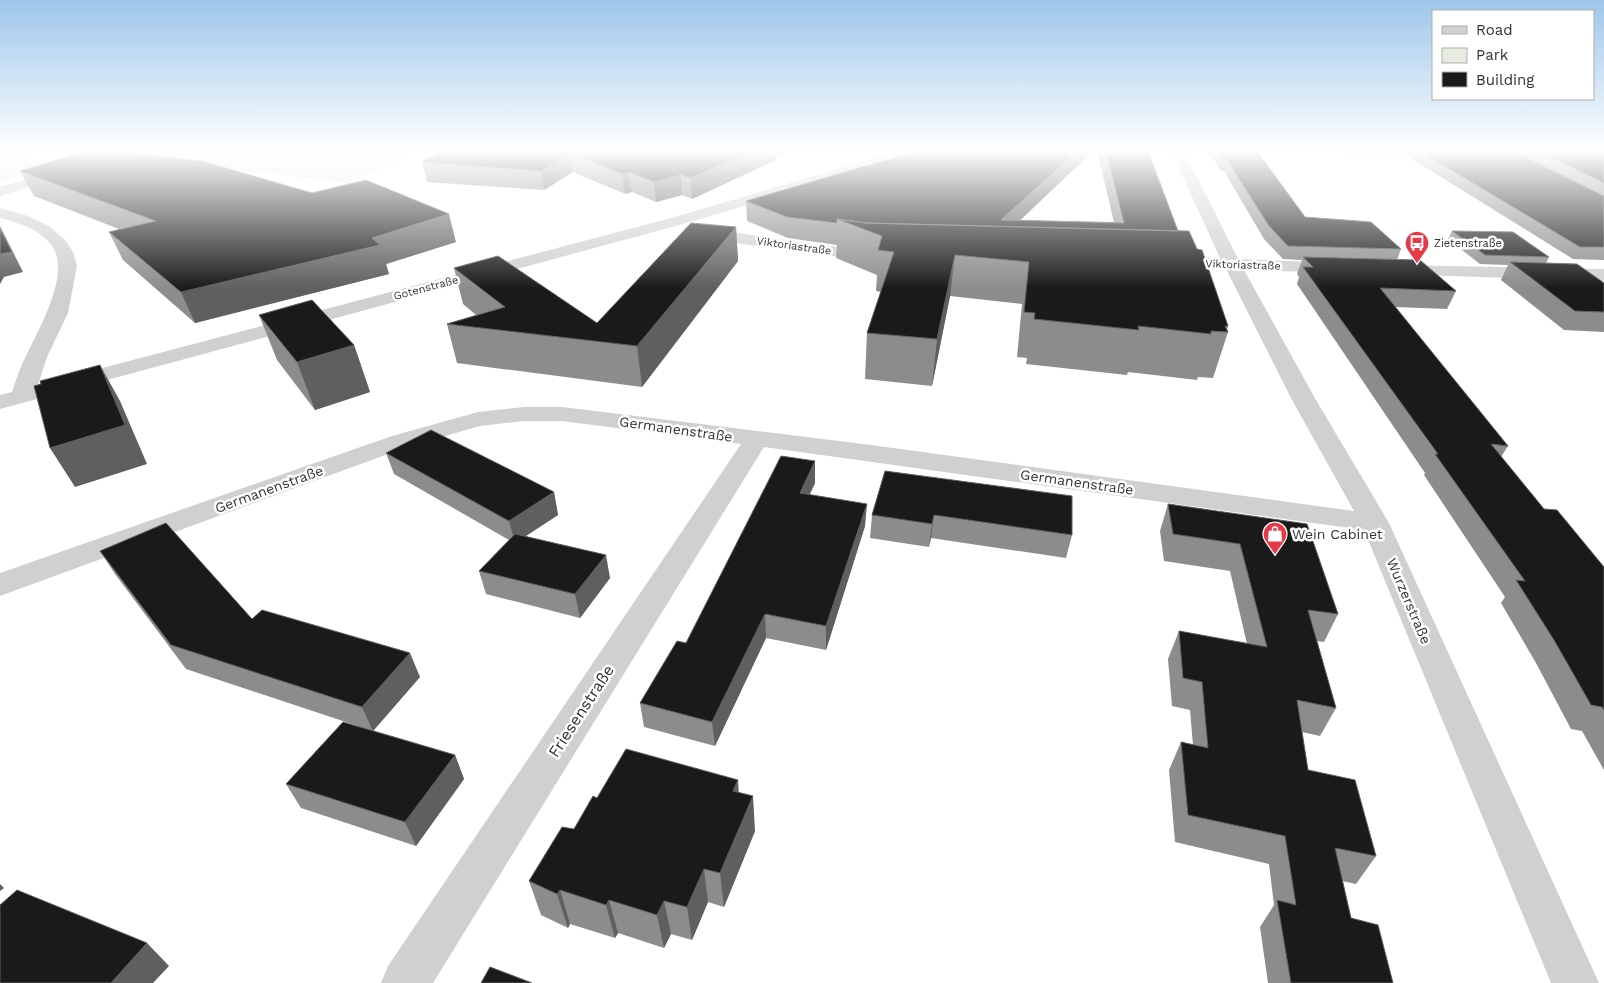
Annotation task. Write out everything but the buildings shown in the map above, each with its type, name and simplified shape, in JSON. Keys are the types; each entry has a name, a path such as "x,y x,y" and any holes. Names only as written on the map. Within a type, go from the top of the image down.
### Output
{"street":[{"name":"Gotenstraße","path":"0,402 677,221 759,197"},
{"name":"Wurzerstraße","path":"1199,197 1232,264 1304,400 1375,523 1575,983"},
{"path":"0,213 16,217 47,231 60,246 67,259 68,266 58,313 36,357 22,396"},
{"name":"Viktoriastraße","path":"677,221 708,234 812,250 893,256"},
{"name":"Viktoriastraße","path":"1153,262 1356,268"},
{"path":"1376,269 1602,277"},
{"name":"Germanenstraße","path":"0,585 401,441 478,418 524,414 562,414 891,456 1375,523"},
{"name":"Friesenstraße","path":"405,983 756,440"}],"place":[{"name":"Zietenstraße","path":"1417,264"},
{"name":"Wein Cabinet","path":"1275,555"}]}
